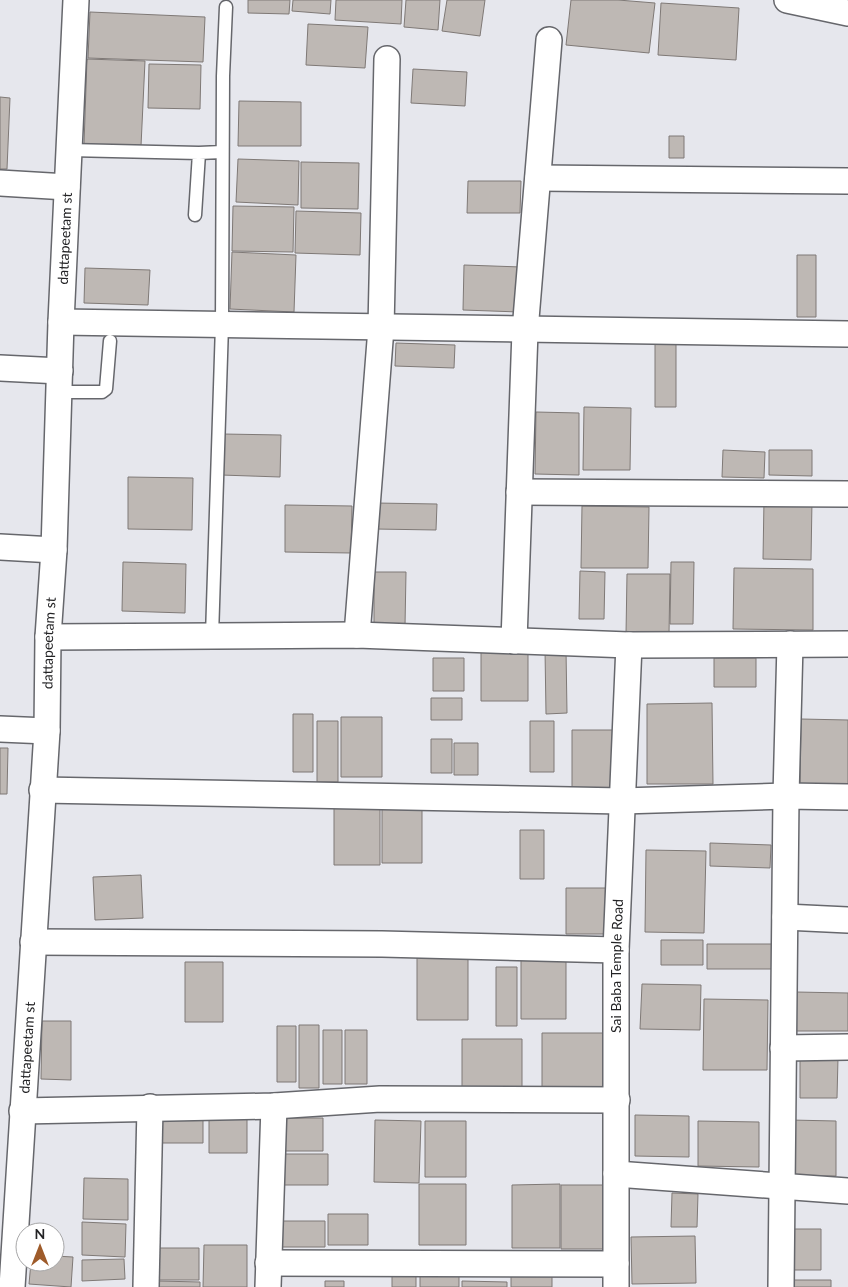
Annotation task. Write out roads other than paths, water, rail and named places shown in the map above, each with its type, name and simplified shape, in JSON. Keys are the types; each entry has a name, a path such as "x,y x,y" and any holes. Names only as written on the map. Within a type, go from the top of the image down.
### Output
{"street":[{"name":"dattapeetam st","path":"12,1287 47,731 48,637 54,550 61,322 76,0"},
{"path":"787,0 848,14"},
{"path":"514,641 525,331 549,40"},
{"path":"357,635 381,328 387,59"},
{"path":"538,178 848,181"},
{"path":"0,183 67,187"},
{"path":"61,322 525,331 848,334"},
{"path":"0,368 60,382"},
{"path":"519,492 848,494"},
{"path":"0,547 54,550"},
{"path":"48,637 357,635 629,645 848,644"},
{"path":"781,1287 784,917 790,644"},
{"name":"Sai Baba Temple Road","path":"616,1275 616,950 629,645"},
{"path":"0,729 47,731"},
{"path":"42,790 622,801 786,796 848,797"},
{"path":"784,917 848,920"},
{"path":"33,942 382,944 616,950"},
{"path":"783,1048 848,1047"},
{"path":"22,1111 274,1106 380,1099 617,1100"},
{"path":"274,1106 268,1275 616,1275"},
{"path":"146,1287 150,1107"},
{"path":"616,1174 848,1191"}],"lane":[{"path":"212,636 222,326 222,152 226,7"},
{"path":"69,150 222,152"},
{"path":"195,215 199,153"},
{"path":"60,382 102,392 106,389 110,341"}]}
